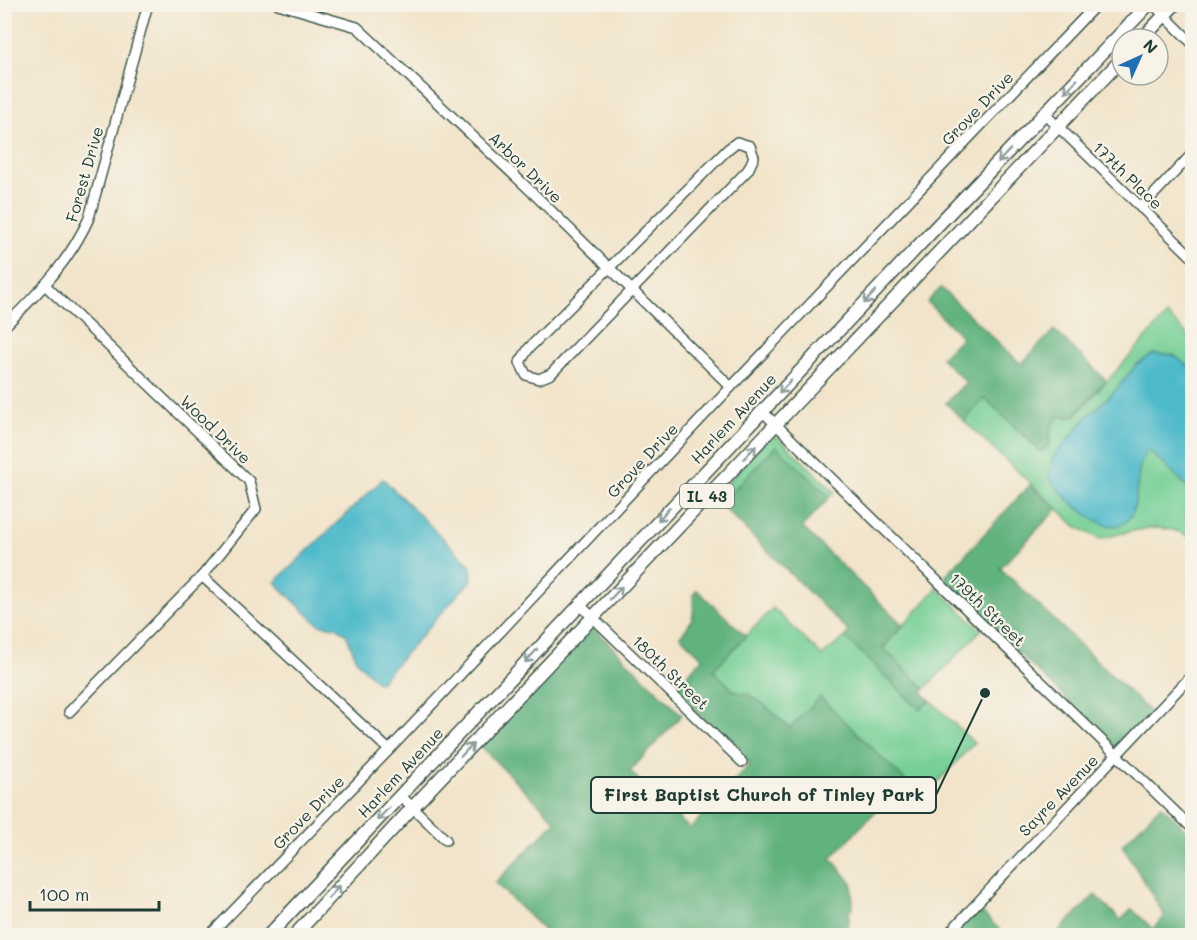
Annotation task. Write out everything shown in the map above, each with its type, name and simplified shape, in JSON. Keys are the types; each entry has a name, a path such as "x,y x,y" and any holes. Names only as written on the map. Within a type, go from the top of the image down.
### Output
{"main road":[{"name":"Harlem Avenue","path":"268,936 1044,113 1151,4"},
{"path":"1153,27 1174,4"},
{"name":"Harlem Avenue","path":"294,936 412,807 1110,72"},
{"path":"938,225 952,238"}],"street":[{"name":"Forest Drive","path":"4,327 46,286 78,243 89,218 148,4"},
{"name":"Arbor Drive","path":"278,4 357,27 731,387"},
{"name":"Grove Drive","path":"209,936 389,750 731,387 1097,4"},
{"path":"1151,4 1192,42"},
{"name":"177th Place","path":"1044,113 1192,257"},
{"path":"737,142 750,146 754,158 748,170 632,292 551,374 539,380 526,375 520,362 529,348 728,149 737,142"},
{"path":"1141,208 1192,154"},
{"name":"Wood Drive","path":"46,286 249,481 256,509 202,576 69,712"},
{"name":"179th Street","path":"762,411 1192,828"},
{"path":"202,576 389,750"},
{"name":"180th Street","path":"579,604 742,762"},
{"name":"Sayre Avenue","path":"945,936 1192,675"},
{"path":"401,796 446,840"}],"green space":[{"path":"941,288 1021,364 1054,330 1106,380 1073,417 1057,417 1051,429 1050,444 1041,452 985,398 964,421 946,403 966,382 941,358 962,337 927,302"},
{"path":"1167,315 1192,339 1192,369 1173,355 1137,364 1113,393 1086,418 1052,459 1049,479 1135,503 1139,465 1145,453 1150,451 1192,491 1192,538 1170,529 1158,528 1135,530 1100,539 1077,527 964,421 985,398 1040,451 1050,444 1051,429 1057,417 1074,417"},
{"path":"774,436 835,492 830,497 776,446 720,504 714,498 768,438"},
{"path":"776,446 830,497 802,527 903,625 883,648 925,689 922,692 930,700 920,710 845,637 849,632 720,504"},
{"path":"1030,485 1057,509 1000,568 1151,713 1116,747 945,581 946,575"},
{"path":"937,588 981,630 925,689 883,648"},
{"path":"697,590 746,636 713,670 734,691 750,695 790,728 820,697 923,798 913,808 895,791 831,858 852,883 853,907 849,912 848,935 549,935 495,883 556,821 479,745 591,626 682,715 630,771 690,829 750,764 673,690 703,658 680,636 692,618 693,595"},
{"path":"773,608 822,656 845,637 920,710 930,700 974,743 923,798 820,698 790,729 762,703 750,695 734,691 713,670"},
{"path":"1161,805 1192,836 1192,935 1055,935 1095,895 1121,920 1132,909 1153,929 1165,916 1122,845"},
{"path":"978,909 1005,935 953,935"}],"water":[{"path":"1153,354 1173,355 1192,369 1192,491 1150,451 1145,453 1139,471 1135,503 1129,519 1119,525 1107,525 1081,510 1049,479 1052,459 1086,418 1113,393 1137,364"},
{"path":"383,479 468,563 471,567 472,579 380,682 376,681 357,661 346,634 336,627 321,625 312,619 275,582"}],"place":[{"name":"First Baptist Church of Tinley Park","path":"985,693"}]}
